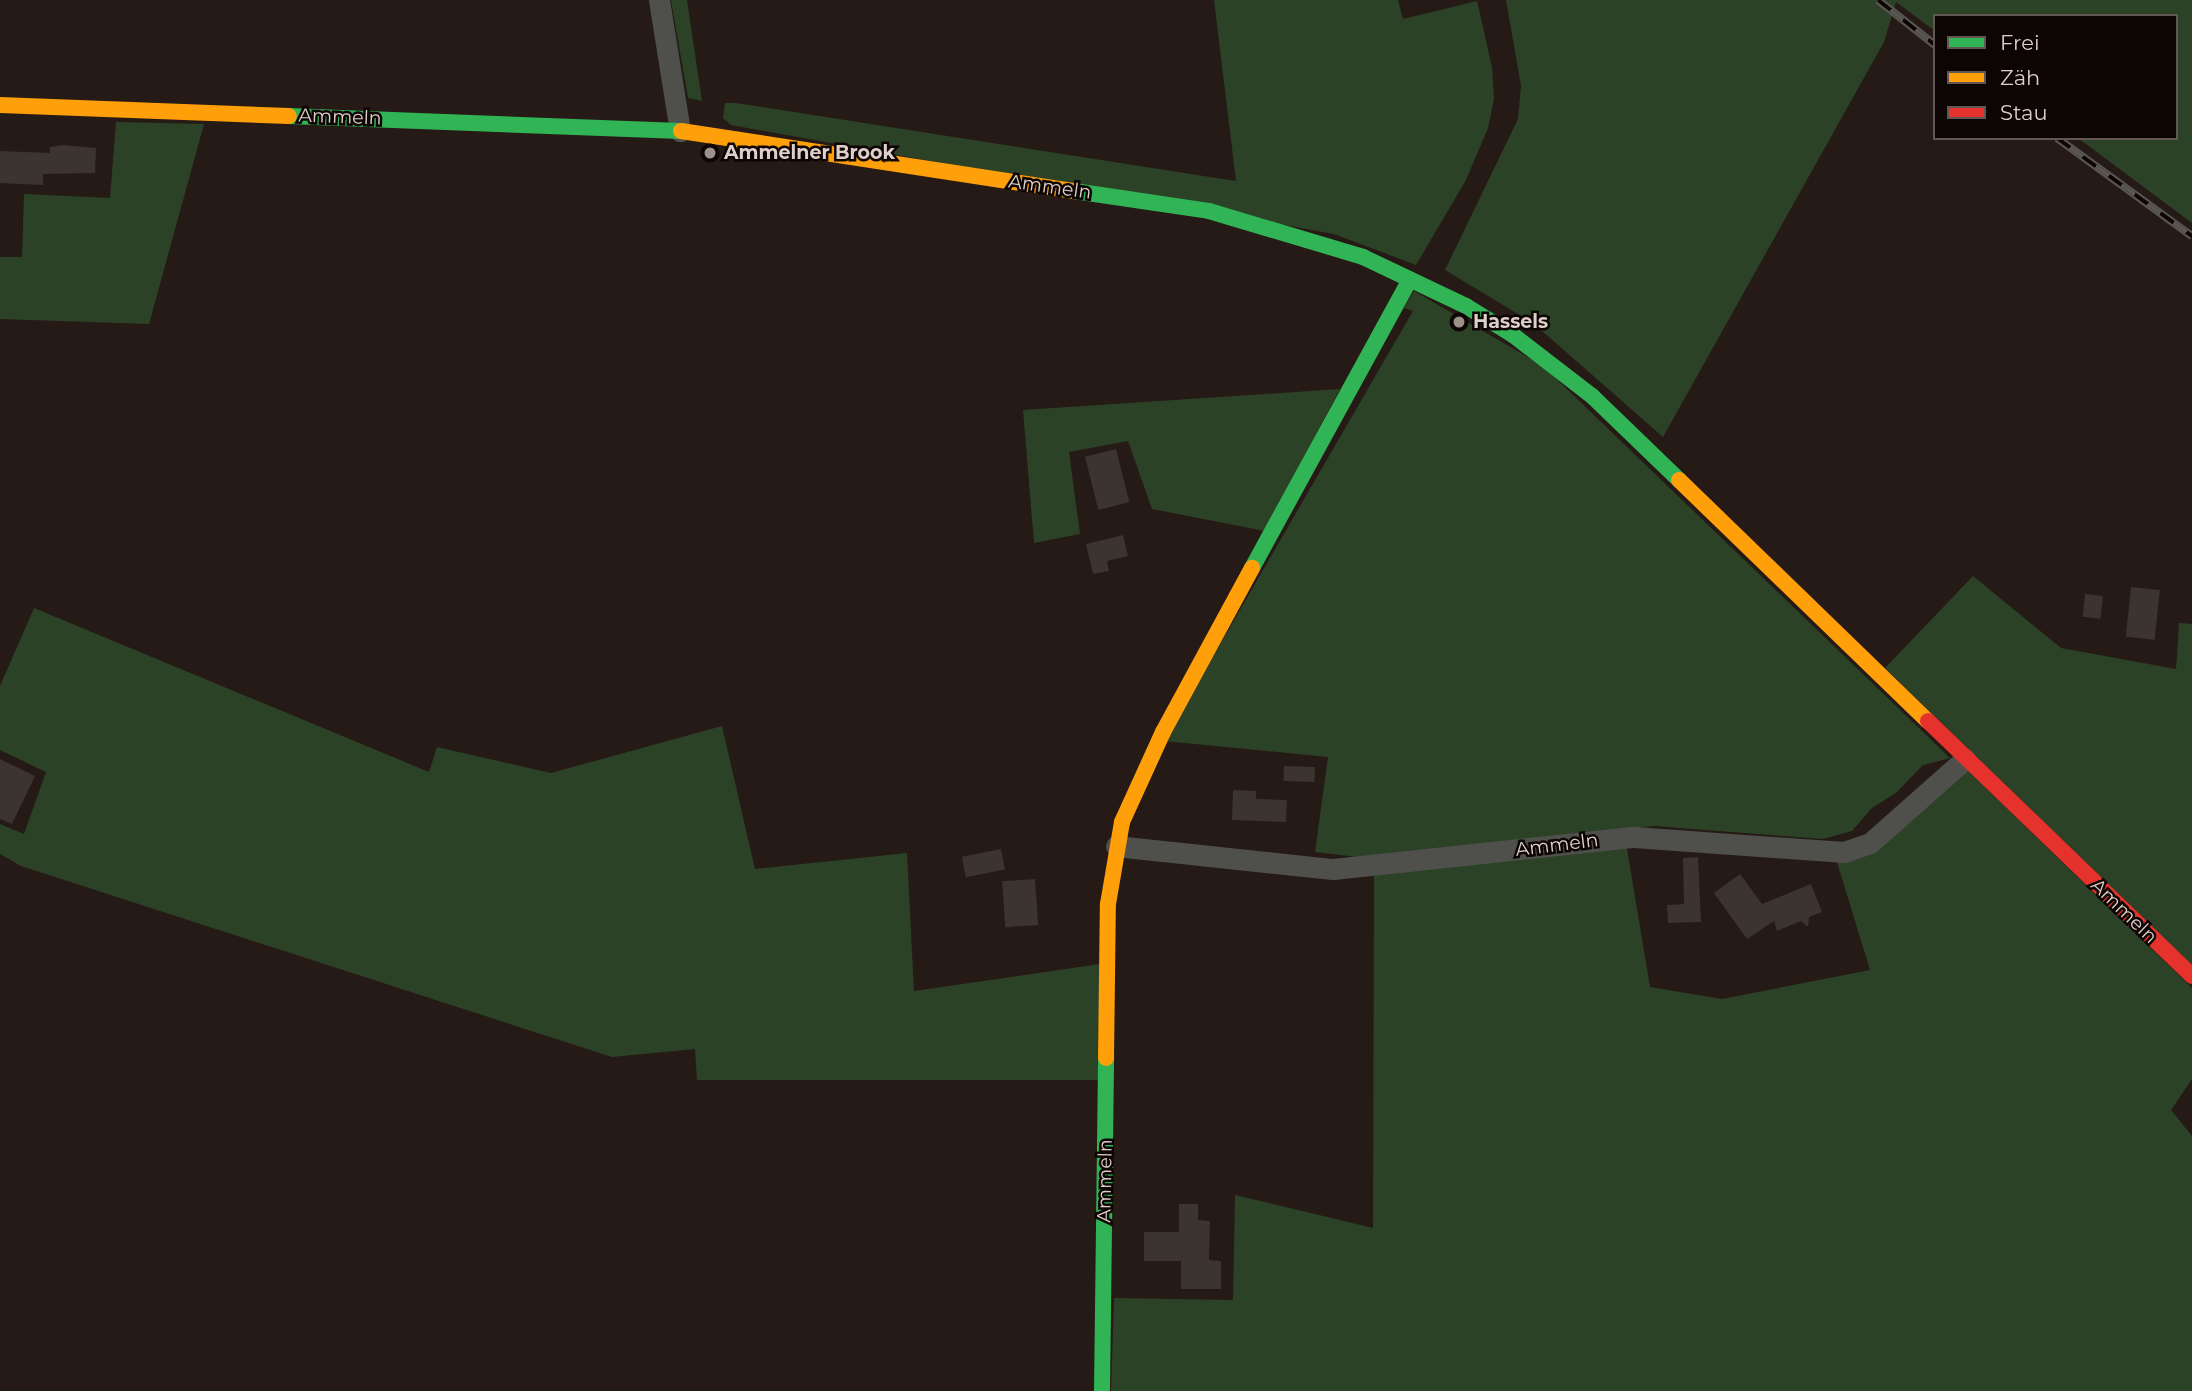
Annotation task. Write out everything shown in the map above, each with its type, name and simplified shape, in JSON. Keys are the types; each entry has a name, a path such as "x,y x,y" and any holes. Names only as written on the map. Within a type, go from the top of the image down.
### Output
{"street":[{"path":"659,0 680,131"},
{"name":"Ammeln","path":"0,105 680,131 1209,211 1304,236 1410,279 1513,335 1583,388 2192,976"},
{"name":"Ammeln","path":"1102,1391 1108,905 1116,846 1134,789 1163,732 1410,279"},
{"name":"Ammeln","path":"1116,846 1334,869 1634,837 1844,852 1870,843 1965,759"}],"green space":[{"path":"671,0 687,0 702,101 688,98"},
{"path":"1214,0 1398,0 1403,19 1477,1 1492,67 1494,99 1488,128 1466,180 1416,265 1334,234 731,125 723,118 725,103 736,103 1236,181"},
{"path":"1506,0 2192,0 2192,223 2081,140 2178,140 2178,14 1933,14 1933,30 1896,2 1884,42 1663,437 1533,323 1445,270 1518,119 1521,86"},
{"path":"116,122 204,124 149,324 0,319 0,257 22,257 24,194 110,198"},
{"path":"1414,291 1543,366 1950,758 1923,765 1897,792 1872,808 1852,831 1823,839 1654,826 1366,858 1315,852 1328,757 1164,741 1413,311 1404,308"},
{"path":"1340,389 1265,531 1152,509 1128,441 1069,452 1080,534 1034,543 1023,410"},
{"path":"1973,576 2061,648 2176,669 2179,623 2192,624 2192,965 1885,668"},
{"path":"34,608 429,772 437,747 551,773 722,726 755,869 907,853 914,991 1100,964 1098,1080 697,1080 695,1049 612,1057 21,866 0,854 0,824 24,834 46,772 0,750 0,686"},
{"path":"1966,769 2192,988 2192,1079 2171,1110 2192,1136 2192,1391 1111,1391 1114,1298 1233,1300 1235,1195 1373,1228 1374,873 1626,843 1650,987 1722,999 1870,970 1836,859"}],"building":[{"path":"63,145 96,148 95,173 43,174 43,185 0,183 0,151 50,153 50,147"},
{"path":"1116,449 1129,502 1098,510 1085,457"},
{"path":"1123,535 1128,556 1107,561 1109,571 1093,574 1086,544"},
{"path":"2131,587 2160,590 2155,640 2126,637"},
{"path":"2085,594 2103,596 2100,619 2083,617"},
{"path":"0,759 35,776 12,824 0,819"},
{"path":"1284,766 1315,767 1314,782 1283,781"},
{"path":"1233,790 1256,791 1256,799 1287,800 1286,822 1232,820"},
{"path":"1001,849 1005,870 966,877 962,857"},
{"path":"1698,857 1701,922 1668,923 1667,905 1684,904 1683,858"},
{"path":"1740,874 1762,904 1811,884 1822,912 1809,917 1808,927 1801,921 1777,931 1774,921 1747,939 1714,893"},
{"path":"1035,879 1038,925 1005,927 1002,881"},
{"path":"1179,1204 1198,1204 1198,1220 1210,1221 1209,1260 1221,1261 1221,1289 1181,1289 1181,1261 1144,1261 1144,1232 1179,1232"}],"railway":[{"path":"1878,0 1933,43"},
{"path":"2060,140 2192,236"}],"traffic: fast":[{"path":"289,116 681,131"},
{"path":"1074,191 1209,211 1363,257 1466,306 1513,335 1592,396 1679,480"},
{"path":"1252,568 1410,279"},
{"path":"1102,1391 1106,1058"}],"traffic: slow":[{"path":"0,105 289,116"},
{"path":"681,131 1074,191"},
{"path":"1679,480 1928,721"},
{"path":"1106,1058 1108,904 1122,822 1163,732 1252,568"}],"traffic: jam":[{"path":"1928,721 2192,976"}],"place":[{"name":"Ammelner Brook","path":"710,153"},
{"name":"Hassels","path":"1459,322"}]}
